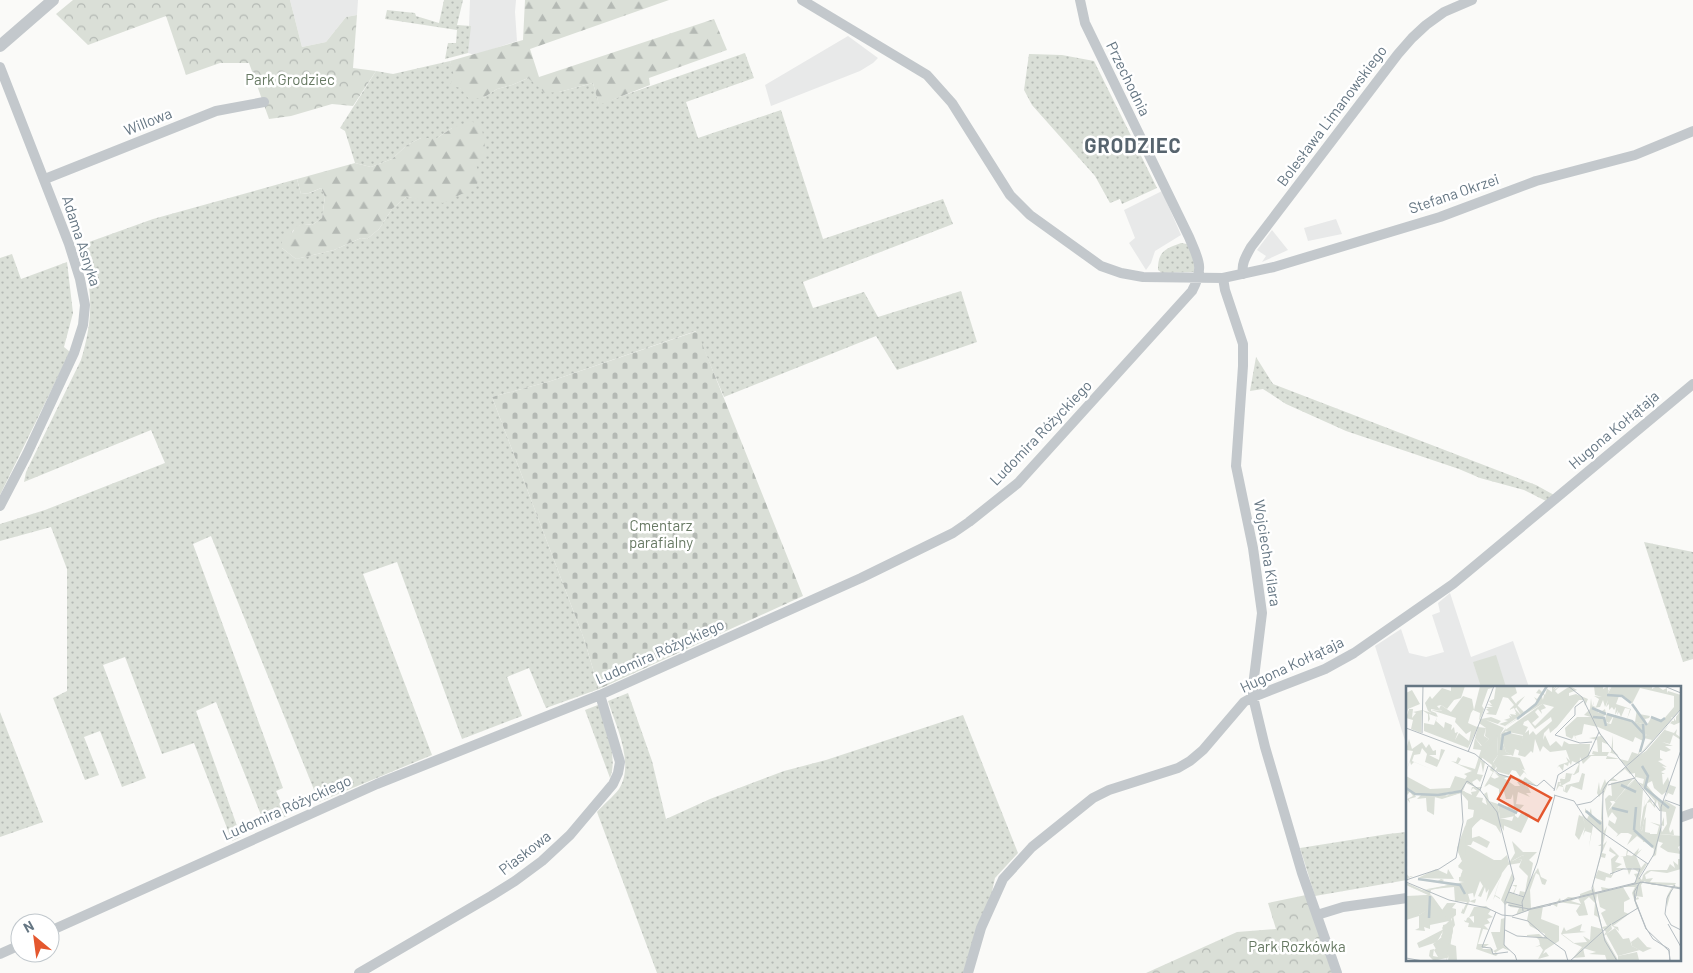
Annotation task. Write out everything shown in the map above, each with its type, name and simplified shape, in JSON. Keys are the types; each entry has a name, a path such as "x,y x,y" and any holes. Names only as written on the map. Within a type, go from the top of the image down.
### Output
{"street":[{"path":"0,46 53,0"},
{"name":"Stefana Okrzei","path":"802,0 927,75 952,103 1010,195 1030,215 1101,266 1121,273 1143,277 1223,278 1274,266 1434,218 1536,181 1635,155 1693,131"},
{"name":"Przechodnia","path":"1080,0 1085,23 1189,236 1199,266 1199,278"},
{"name":"Bolesława Limanowskiego","path":"1243,274 1242,268 1245,258 1251,248 1398,54 1426,25 1444,12 1472,0"},
{"name":"Adama Asnyka","path":"0,67 69,244 80,279 85,305 83,325 74,353 0,506"},
{"name":"Willowa","path":"45,179 216,112 264,102"},
{"name":"Ludomira Różyckiego","path":"60,927 377,784 600,696 933,544 969,522 1018,483 1192,290 1199,278"},
{"name":"Wojciecha Kilara","path":"1223,278 1225,290 1243,344 1236,466 1253,548 1262,613 1253,686 1254,697 1265,747 1302,873 1337,973"},
{"name":"Hugona Kołłątaja","path":"968,973 981,928 1003,879 1026,854 1093,798 1109,790 1178,768 1203,750 1244,702 1325,669 1354,653 1452,584 1693,384"},
{"name":"Piaskowa","path":"359,973 515,881 542,861 582,822 613,784 620,762 600,696"},
{"path":"1680,818 1693,813"},
{"path":"1317,914 1343,907 1406,898"}],"shaded area":[{"path":"290,0 358,0 357,15 346,17 326,42 302,47"},
{"path":"470,0 516,0 517,41 475,55 468,53"},
{"path":"848,36 878,58 860,71 771,106 765,85"},
{"path":"1162,191 1181,235 1155,251 1151,263 1146,270 1129,243 1135,238 1124,210"},
{"path":"1336,219 1342,234 1308,241 1304,228"},
{"path":"1272,230 1288,250 1262,262 1266,256 1257,250"},
{"path":"1450,593 1471,657 1513,641 1529,686 1406,686 1406,744 1375,646 1401,629 1409,653 1426,657 1444,652 1432,615 1440,612 1438,603"}],"green space":[{"name":"Park Grodziec","path":"73,0 290,0 302,47 326,42 346,17 357,15 353,68 376,71 353,106 332,104 291,116 269,119 249,63 220,63 186,75 166,16 88,45 56,14"},
{"path":"444,0 463,0 457,25 471,26 468,53 445,59 448,43 456,43 457,30 385,19 387,10 415,13 416,16 439,23"},
{"path":"525,0 669,0 530,49 539,77 714,19 727,50 649,78 650,85 599,105 593,83 559,92 545,93 528,78 497,89 483,98 469,99 460,88 450,85 454,76 450,61 523,40"},
{"path":"745,53 754,78 686,102 698,138 781,110 823,239 943,199 953,224 803,282 813,308 864,292 878,317 961,291 977,342 897,370 876,336 724,397 696,331 551,381 492,397 584,639 599,689 546,708 529,668 507,677 522,716 462,739 397,562 363,574 432,755 319,802 211,536 193,544 283,788 276,791 287,816 265,825 216,702 196,711 241,837 232,841 194,743 162,754 125,657 103,665 146,778 122,787 100,731 84,737 99,775 85,780 53,698 67,691 67,569 51,527 0,541 0,524 45,510 165,463 151,430 24,482 26,472 81,360 86,340 90,311 89,291 86,272 78,246 153,219 297,179 301,194 310,193 321,188 325,197 322,218 312,225 297,227 282,248 296,259 334,250 361,238 367,239 379,229 392,209 406,197 424,199 452,128 437,138 421,138 407,145 392,159 371,167 355,163 345,131 340,128 376,71 393,74 450,61 460,88 483,98 497,89 528,78 559,92 593,83 599,104"},
{"path":"1029,54 1062,55 1094,61 1157,188 1122,204 1120,199 1110,203 1095,176 1032,105 1024,90"},
{"path":"472,121 482,129 486,153 476,165 480,176 476,187 443,203 406,197 392,209 379,229 367,239 361,238 334,250 296,259 282,248 282,238 293,232 295,227 303,224 312,225 322,218 325,197 321,188 301,194 297,179 355,163 371,167 392,159 407,145 421,138 437,138 452,128"},
{"path":"1181,243 1187,244 1195,261 1194,272 1162,273 1158,270 1161,255 1167,249"},
{"path":"12,254 21,279 67,262 73,313 64,347 70,352 0,495 0,258"},
{"name":"Cmentarz parafialny","path":"697,331 803,596 599,689 584,639 492,397 551,381"},
{"path":"1256,357 1273,384 1536,485 1554,495 1546,501 1524,490 1480,478 1459,469 1346,431 1286,404 1263,389 1250,391"},
{"path":"1644,542 1693,552 1693,659 1683,662"},
{"path":"1496,655 1506,686 1481,686 1473,662"},
{"path":"628,693 652,761 666,819 710,799 784,771 826,760 963,715 1018,853 995,878 979,951 971,973 657,973 597,812 619,789 625,768 623,745 608,701"},
{"path":"598,705 601,708 612,752 613,761 610,778 585,710"},
{"path":"0,712 43,822 0,837"},
{"path":"1406,832 1406,880 1315,896 1300,848"},
{"name":"Park Rozkówka","path":"1306,895 1335,973 1146,973 1237,932 1276,929 1268,903"}],"district":[{"name":"GRODZIEC","path":"1133,146"}]}
